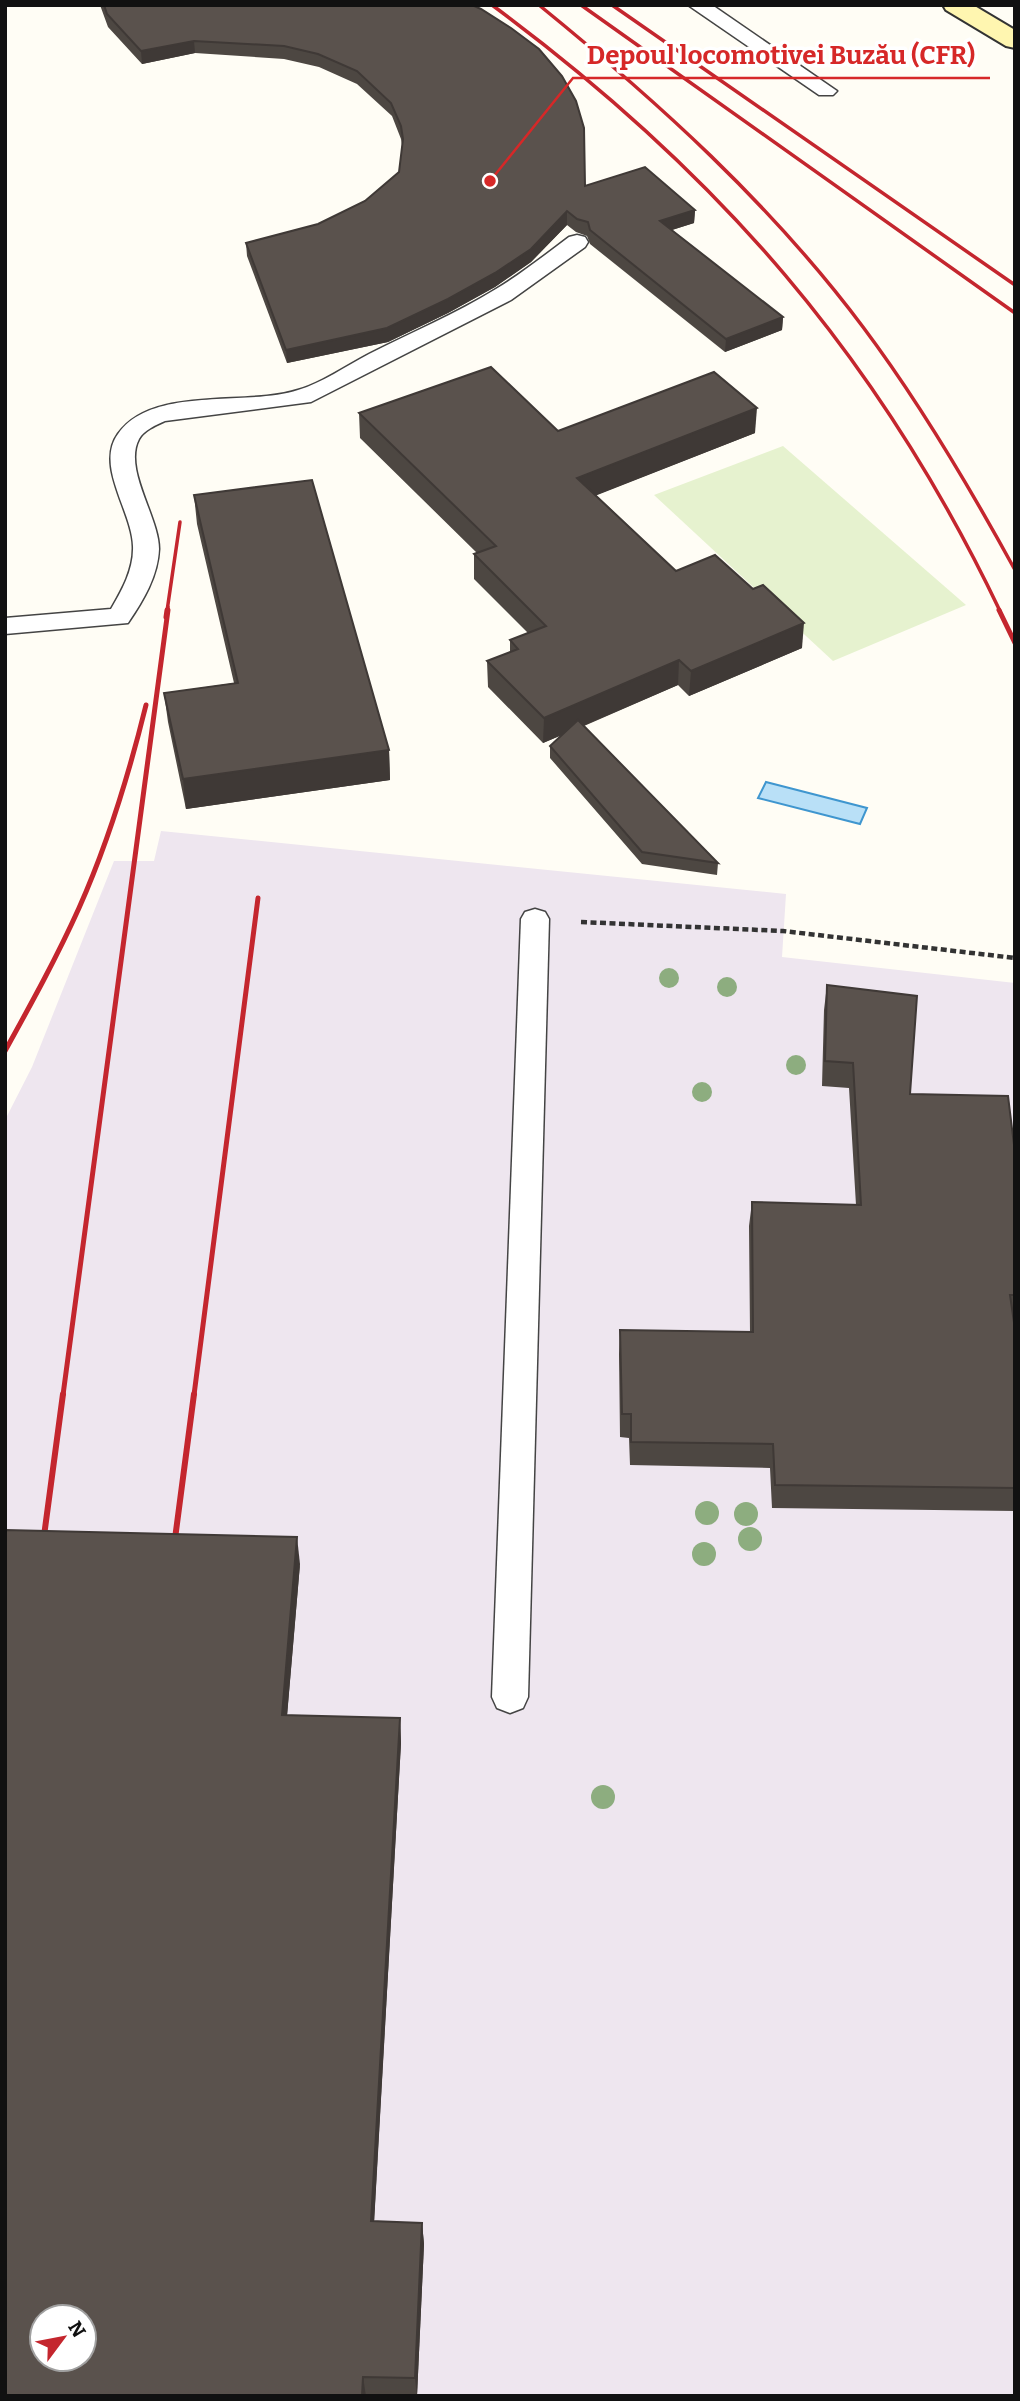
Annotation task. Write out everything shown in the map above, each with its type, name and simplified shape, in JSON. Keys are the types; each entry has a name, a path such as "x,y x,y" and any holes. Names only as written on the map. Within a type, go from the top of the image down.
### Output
{"main road":[{"path":"956,5 1015,41"}],"lane":[{"path":"698,5 826,91"},
{"path":"5,626 119,617 136,589 145,559 146,536 128,490 123,467 124,447 134,429 145,419 159,414 303,397 503,295 577,242"},
{"path":"510,1697 535,919"}],"path":[{"path":"535,919 783,931 1015,958"}],"shaded area":[{"path":"161,831 786,894 782,957 1015,983 1015,2396 5,2396 5,1120 32,1067 114,861 154,861"}],"green space":[{"path":"783,446 966,605 833,661 654,495"}],"water":[{"path":"766,782 867,808 860,824 758,798"}],"building":[{"path":"104,5 472,5 481,9 539,49 562,76 576,101 584,128 585,186 645,167 695,210 660,221 783,317 726,339 590,230 588,222 577,219 567,211 531,249 448,299 387,328 286,350 246,243 318,224 365,201 399,172 403,139 401,126 391,103 357,71 318,54 284,46 194,41 141,51 107,14"},
{"path":"491,367 558,431 714,372 757,408 577,478 676,571 715,555 753,589 763,585 804,623 691,671 679,660 544,718 487,661 518,649 510,640 546,626 474,554 496,546 359,413"},
{"path":"312,480 389,750 183,779 164,693 238,683 194,495"},
{"path":"578,720 718,863 642,852 550,746"},
{"path":"827,985 917,996 910,1094 1008,1096 1015,1153 1015,1295 1010,1295 1015,1329 1015,1488 775,1485 773,1444 631,1442 631,1414 622,1414 620,1330 753,1332 752,1202 861,1205 853,1063 825,1061"},
{"path":"5,1530 297,1537 282,1715 400,1718 371,2221 422,2223 415,2378 363,2377 362,2396 5,2396"}],"railway":[{"path":"492,5 574,69 650,134 720,203 785,275 846,352 901,433 953,519 1000,611"},
{"path":"539,5 711,156 828,282 924,415 1015,570"},
{"path":"581,5 1015,313"},
{"path":"612,5 1015,285"},
{"path":"168,607 167,611 180,522"},
{"path":"166,617 167,610"},
{"path":"63,1395 168,610"},
{"path":"999,610 1015,643"},
{"path":"5,1051 53,962 90,883 117,808 146,705"},
{"path":"194,1395 258,898"},
{"path":"42,1551 63,1394"},
{"path":"173,1554 194,1394"}],"place":[{"name":"Depoul locomotivei Buzău (CFR)","path":"490,181"}]}
